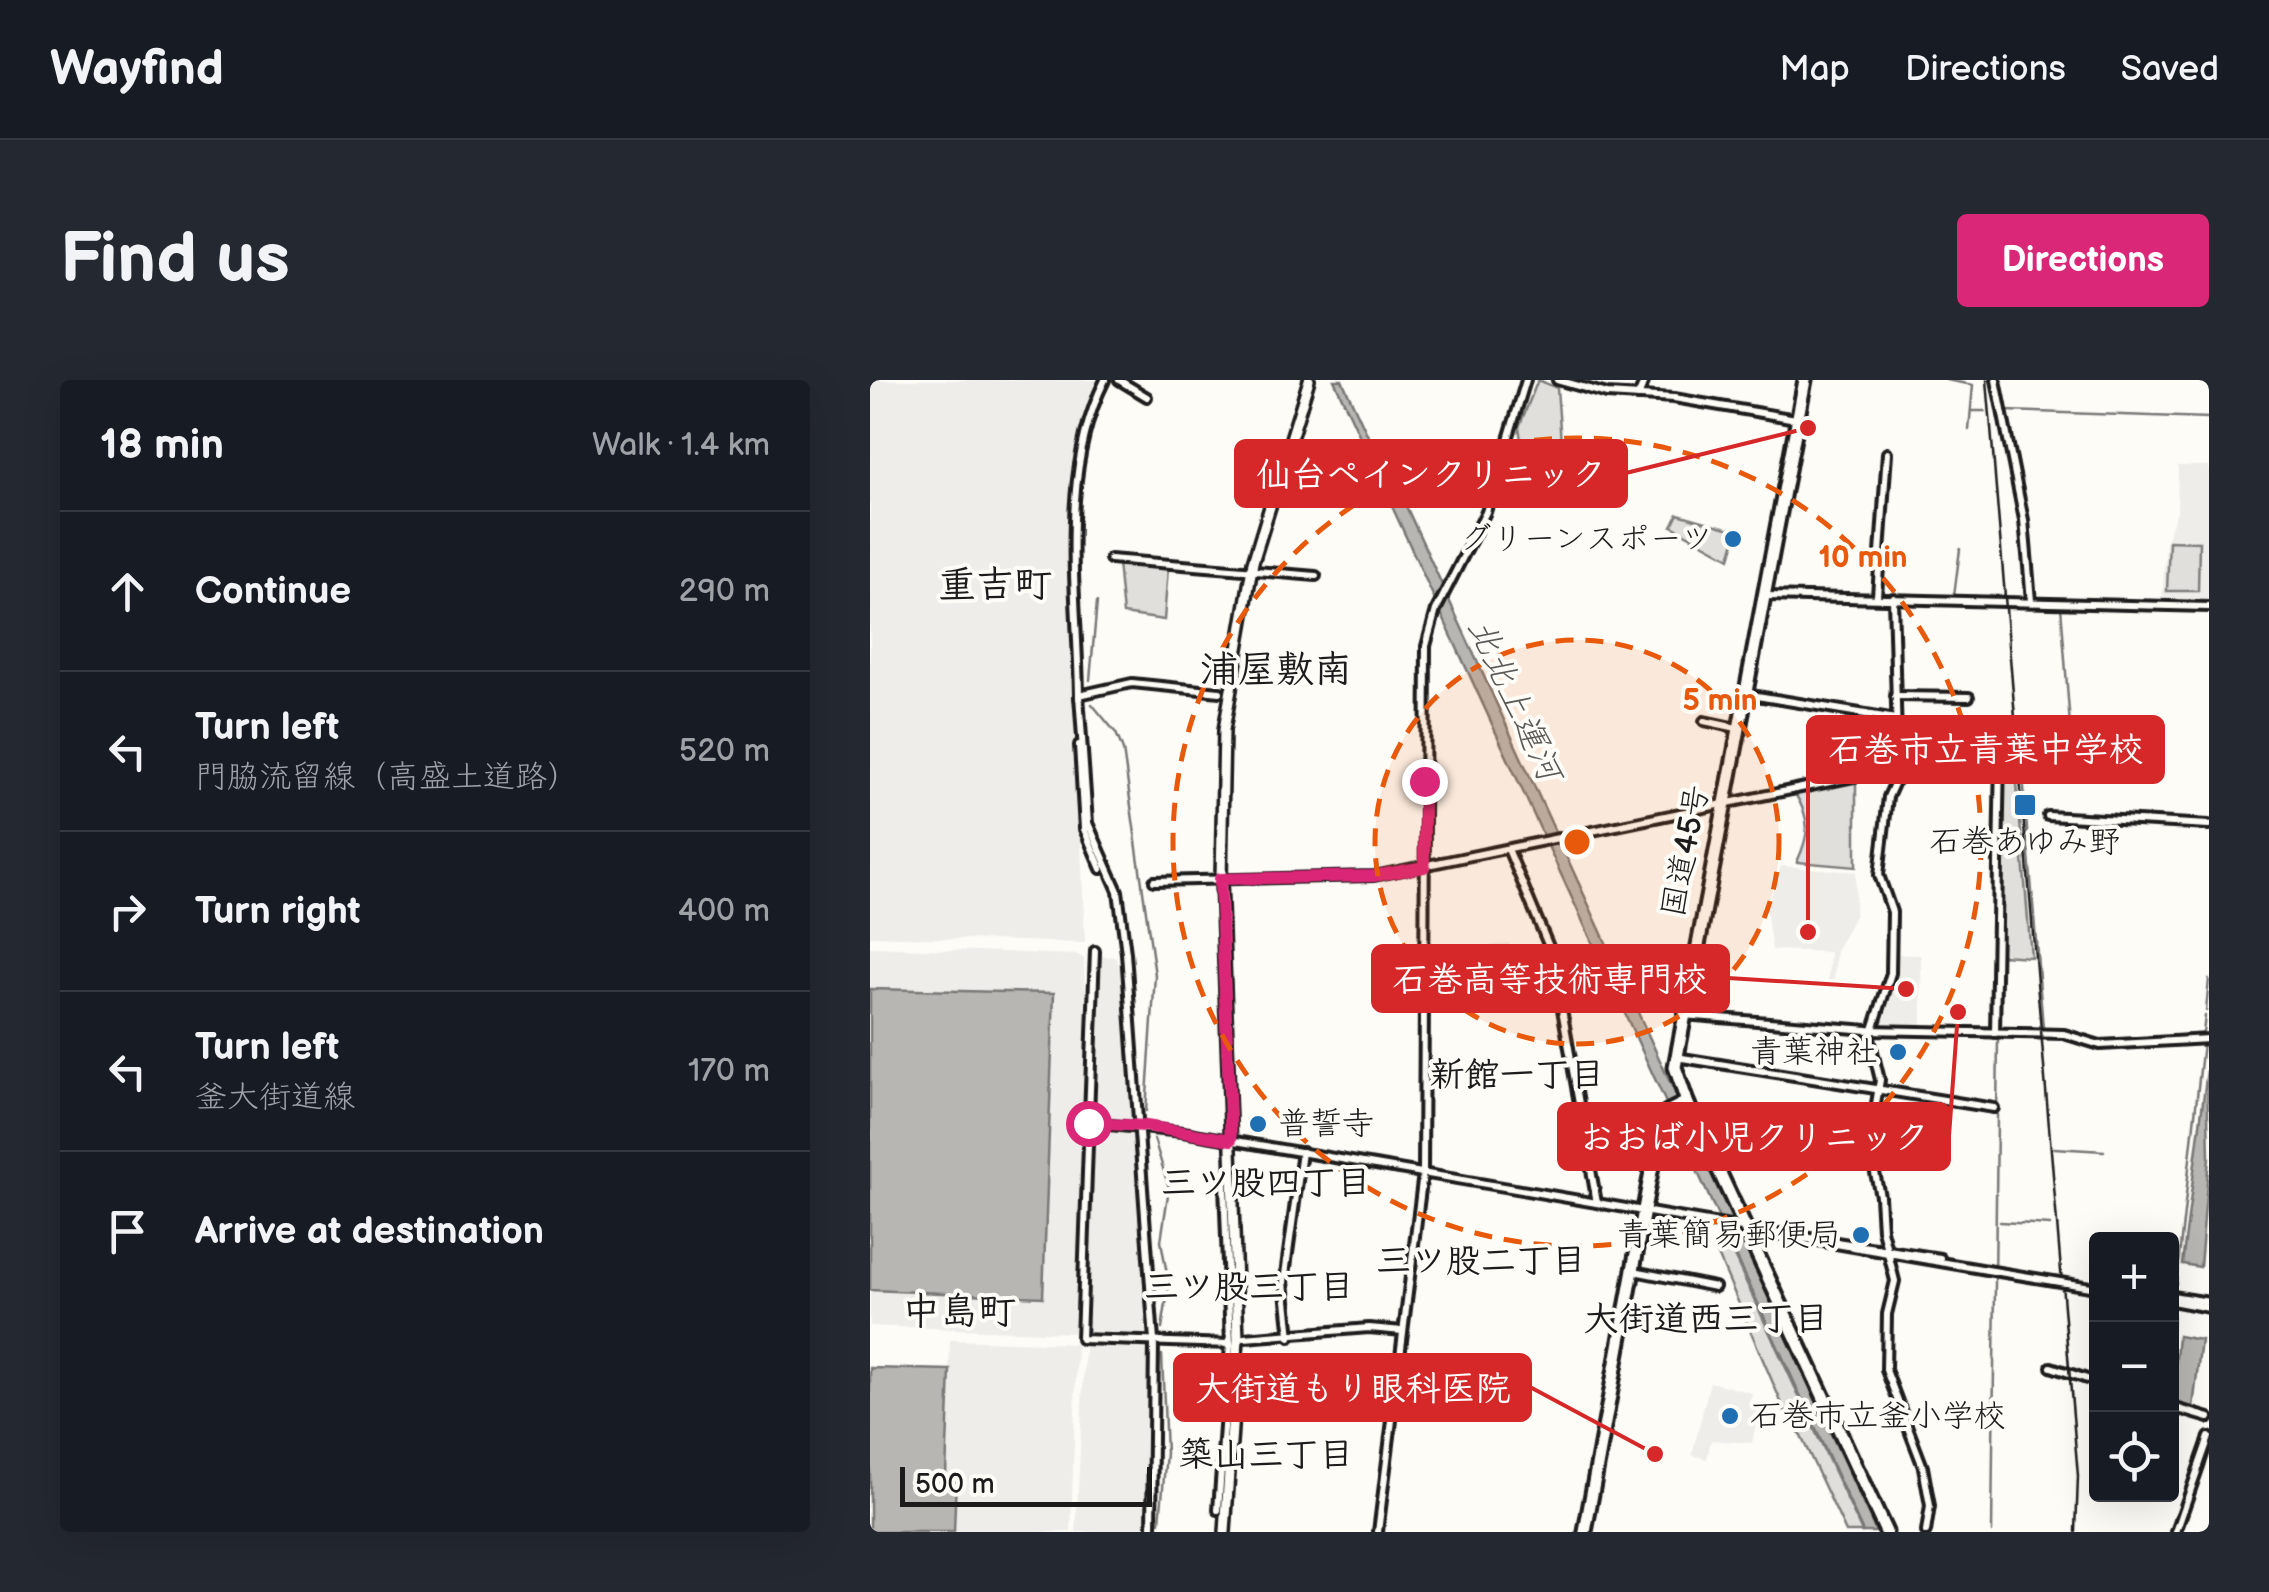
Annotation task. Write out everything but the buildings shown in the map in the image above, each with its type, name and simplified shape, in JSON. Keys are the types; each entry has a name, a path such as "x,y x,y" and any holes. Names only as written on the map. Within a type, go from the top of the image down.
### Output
{"highway":[{"name":"国道45号","path":"1805,380 1676,1057 1684,1103 1886,1532"},
{"path":"1585,1532 1659,1128 1667,1112 1684,1103"}],"main road":[{"path":"1224,1532 1238,1339 1220,879 1224,730 1251,572 1309,380"}],"street":[{"path":"1105,380 1095,404 1075,504 1084,829 1122,915 1154,1342 1152,1532"},
{"path":"1119,380 1147,398"},
{"path":"1378,1532 1423,1173 1424,660 1436,610 1486,512 1526,380"},
{"path":"1557,380 1589,390 1796,419"},
{"path":"1638,396 1645,380"},
{"path":"1996,380 2024,520 2031,602"},
{"path":"1877,597 1888,453"},
{"path":"1110,559 1316,576"},
{"path":"1762,596 2209,607"},
{"path":"1893,598 1898,768 1888,797 1879,875 1892,912 1891,973 1870,1044 1879,1069 1880,1091 1869,1145 1895,1286 1887,1314 1886,1370 1923,1468 1930,1506 1926,1532"},
{"path":"1079,694 1132,683 1220,692"},
{"path":"1744,694 1896,719"},
{"path":"1895,696 1969,697"},
{"path":"1704,722 1737,728"},
{"path":"1154,881 1374,876 1993,748 1999,751 1996,1032"},
{"path":"2048,816 2209,825"},
{"path":"1508,849 1552,954 1597,1203"},
{"path":"1095,951 1080,1339 1230,1344"},
{"path":"1683,1015 1872,1030 2064,1034 2092,1044 2209,1039"},
{"path":"1676,1057 1994,1108"},
{"path":"1088,1123 1138,1125 1231,1140 2089,1285"},
{"path":"1290,1337 1285,1270 1302,1152"},
{"path":"1218,1510 1230,1344 1224,1184"},
{"path":"1634,1271 1715,1287"},
{"path":"2179,1300 2209,1305"},
{"path":"1244,1338 1368,1328 1403,1332"},
{"path":"2051,1367 2089,1380"},
{"path":"2179,1409 2209,1418"},
{"path":"2176,1532 2209,1437"}],"shaded area":[{"path":"870,380 1097,380 1088,406 1068,526 1085,943 870,936"},
{"path":"1334,380 1342,380 1400,505 1405,504 1876,1532 1863,1532"},
{"path":"1538,380 1557,388 1562,456 1556,491 1529,494 1519,427"},
{"path":"2178,466 2209,466 2209,602 2162,601 2166,541 2177,511"},
{"path":"1678,514 1738,531 1730,558 1672,526"},
{"path":"2169,541 2199,542 2198,591 2167,591"},
{"path":"1118,563 1168,568 1164,620 1123,614"},
{"path":"2002,771 2016,772 2031,957 2001,955"},
{"path":"1856,780 1856,867 1797,862 1807,827 1794,792"},
{"path":"1781,866 1856,872 1855,914 1836,951 1834,980 1828,980 1830,952 1772,950 1766,910"},
{"path":"1509,943 1515,1002 1484,1006 1477,948"},
{"path":"870,947 1078,955 1084,959 1086,1020 1074,1333 870,1326 870,1290 1043,1296 1054,994 870,989"},
{"path":"1891,954 1921,955 1922,1029 1877,1028 1892,984"},
{"path":"1101,956 1115,957 1121,969 1146,1336 1087,1331"},
{"path":"870,989 1054,993 1043,1297 870,1290"},
{"path":"2207,1070 2209,1157 2200,1267 2182,1264"},
{"path":"1728,1243 1862,1532 1846,1532 1792,1417 1788,1418 1715,1248"},
{"path":"2179,1336 2201,1340 2193,1408 2179,1403"},
{"path":"950,1340 1077,1344 1071,1532 954,1532 956,1477 946,1476"},
{"path":"1085,1343 1149,1347 1152,1436 1148,1532 1076,1532"},
{"path":"870,1368 950,1370 946,1475 956,1476 954,1532 870,1532"},
{"name":"石巻市立釜小学校","path":"1710,1382 1752,1393 1750,1407 1759,1409 1752,1443 1711,1440 1707,1459 1692,1455"}],"waterway":[{"path":"1946,380 1973,385 1969,430"},
{"path":"1971,411 1985,411"},
{"path":"2006,411 2209,418"},
{"path":"1954,596 1960,549"},
{"path":"1090,680 1097,602"},
{"path":"2061,606 2071,739"},
{"path":"1092,704 1116,733 1123,750 1155,975 1146,1111"},
{"path":"2020,744 2068,739"},
{"path":"2020,745 2025,798"},
{"path":"2026,817 2043,1028"},
{"path":"2206,1011 2209,979"},
{"path":"2203,1033 2205,1016"},
{"path":"1992,1532 1998,1036"},
{"path":"2179,1257 2203,1043"},
{"path":"1154,1139 1169,1188 1161,1241 1169,1285 1162,1329"},
{"path":"2054,1148 2104,1151"},
{"path":"2000,1222 2050,1225"},
{"path":"1160,1522 1166,1453 1162,1355"}],"railway":[{"path":"1987,380 2078,1476 2076,1532"}],"place":[{"name":"仙台ペインクリニック","path":"1808,428"},
{"name":"グリーンスポーツ","path":"1733,539"},
{"name":"石巻あゆみ野","path":"2025,805"},
{"name":"石巻市立青葉中学校","path":"1808,932"},
{"name":"石巻高等技術専門校","path":"1906,989"},
{"name":"おおば小児クリニック","path":"1958,1012"},
{"name":"青葉神社","path":"1898,1052"},
{"name":"普誓寺","path":"1258,1124"},
{"name":"青葉簡易郵便局","path":"1861,1235"},
{"name":"石巻市立釜小学校","path":"1730,1416"},
{"name":"大街道もり眼科医院","path":"1655,1454"}],"district":[{"name":"重吉町","path":"995,585"},
{"name":"浦屋敷南","path":"1276,670"},
{"name":"新館一丁目","path":"1517,1075"},
{"name":"三ツ股四丁目","path":"1266,1183"},
{"name":"三ツ股二丁目","path":"1481,1261"},
{"name":"三ツ股三丁目","path":"1249,1287"},
{"name":"中島町","path":"959,1312"},
{"name":"大街道西三丁目","path":"1706,1319"},
{"name":"築山三丁目","path":"1266,1455"}],"route":[{"path":"1088,1123 1146,1126 1231,1140 1220,879 1374,876 1424,867 1424,781"}],"water label":[{"name":"北北上運河","path":"1514,700"}]}
